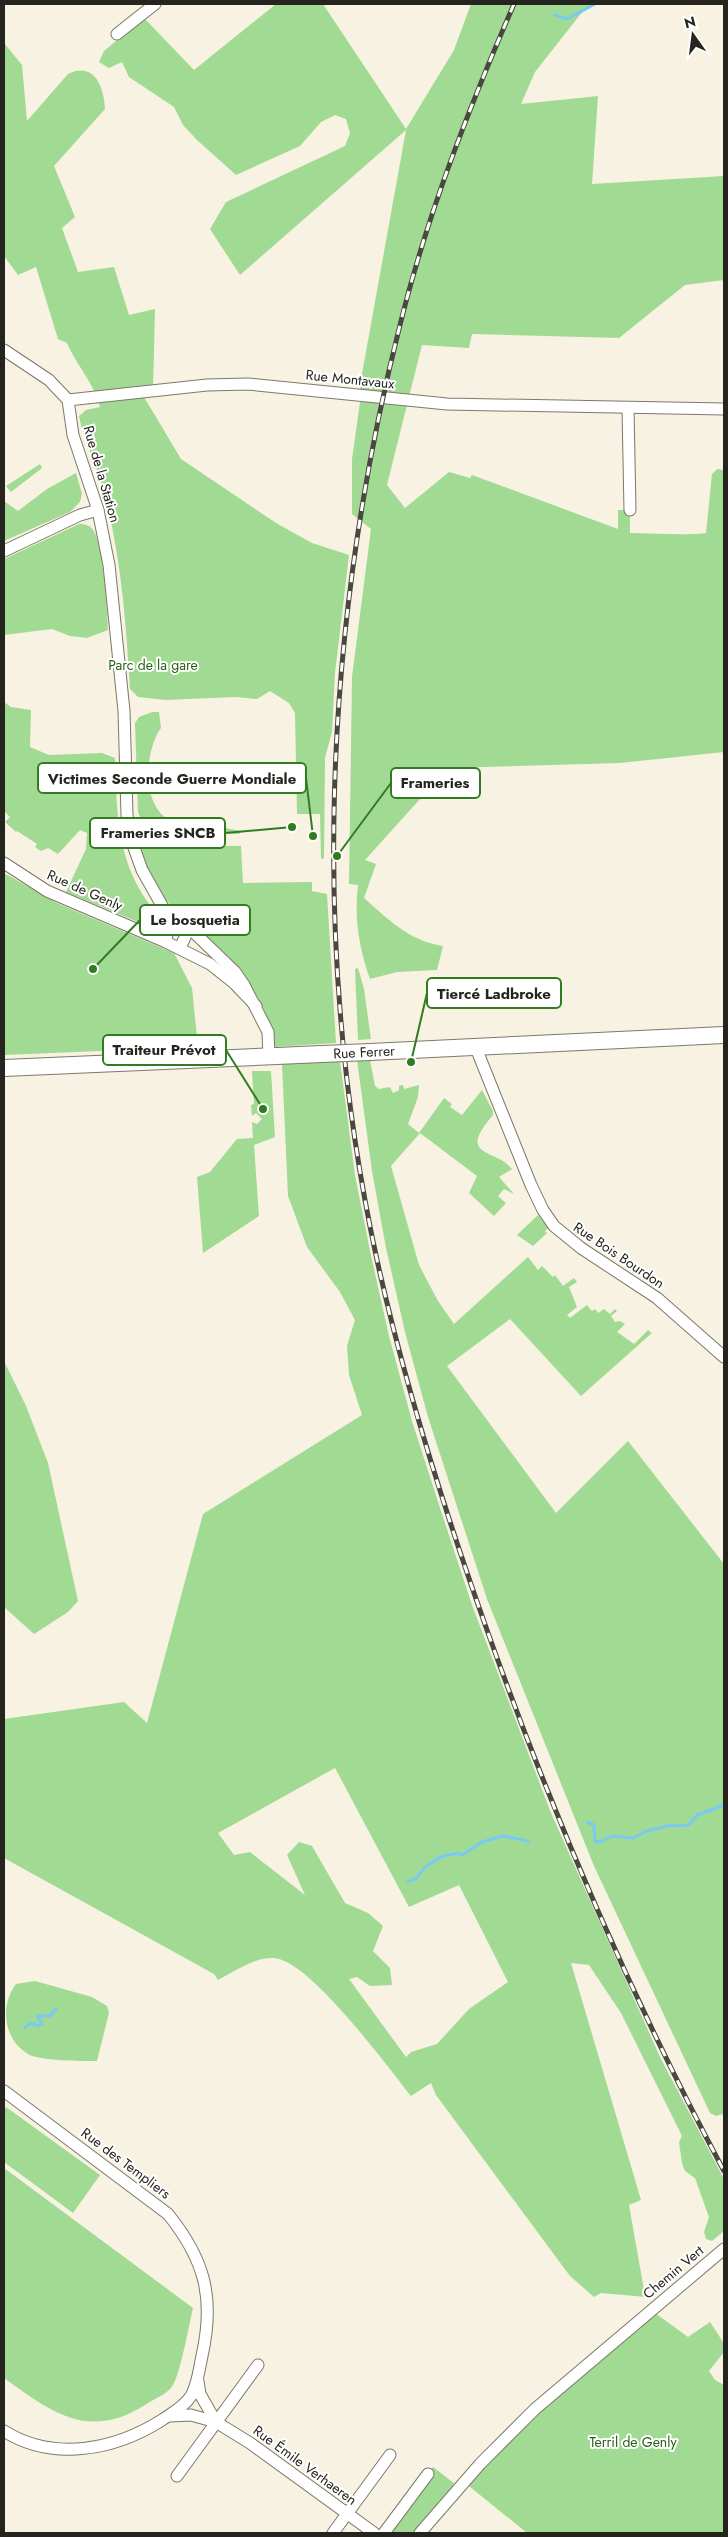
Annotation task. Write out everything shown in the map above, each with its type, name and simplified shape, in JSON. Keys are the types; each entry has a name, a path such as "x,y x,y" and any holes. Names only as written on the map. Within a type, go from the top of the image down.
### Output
{"main road":[{"name":"Rue Ferrer","path":"4,1068 476,1048 724,1035"}],"street":[{"path":"117,34 155,4"},
{"path":"4,350 49,380 68,400"},
{"name":"Rue Montavaux","path":"68,400 207,385 248,384 447,404 724,409"},
{"name":"Rue de la Station","path":"68,400 73,435 98,510 109,565 122,697 127,815 132,842 142,870 153,890"},
{"path":"628,408 630,510"},
{"path":"4,551 80,515 98,510"},
{"name":"Rue de Genly","path":"4,863 47,891 180,948 216,968 256,1006"},
{"path":"153,890 235,972 256,1006 268,1032 269,1057"},
{"path":"153,890 169,918 166,942"},
{"path":"178,917 185,927 186,935 180,948"},
{"name":"Rue Bois Bourdon","path":"476,1048 531,1185 543,1210 554,1226 581,1248 657,1298 724,1357"},
{"name":"Rue des Templiers","path":"4,2091 155,2202 168,2214 186,2238 203,2278 209,2310 199,2373 194,2390 189,2398 167,2416"},
{"name":"Chemin Vert","path":"420,2533 458,2487 535,2408 724,2249"},
{"path":"177,2476 258,2365"},
{"name":"Rue Émile Verhaeren","path":"199,2373 200,2394 216,2422"},
{"name":"Rue Émile Verhaeren","path":"167,2416 183,2414 216,2422 250,2443 374,2533"},
{"path":"4,2431 30,2444 76,2450 122,2440 167,2416"},
{"path":"333,2533 390,2456"},
{"path":"384,2533 428,2474"}],"green space":[{"path":"276,4 323,4 406,129 454,50 471,4 595,4 583,11 535,72 521,104 598,96 592,184 724,176 724,280 685,285 619,338 472,334 469,348 422,345 387,485 405,508 449,472 470,478 472,475 618,529 618,510 630,510 630,533 697,534 706,533 712,474 717,469 724,470 724,752 620,763 448,768 365,860 376,864 364,898 409,934 443,946 437,970 397,972 370,979 358,933 358,885 349,884 352,677 371,529 352,514 352,459 361,395 360,385 406,130 240,275 210,229 226,202 345,146 350,133 346,119 335,115 321,122 300,146 236,175 183,125 174,107 129,77 122,62 109,68 99,62 104,51 144,18 194,70"},
{"name":"Parc de la gare","path":"4,43 22,65 27,121 68,74 85,71 91,74 100,85 105,109 54,166 75,217 62,228 78,272 114,267 129,315 155,309 153,390 141,392 181,459 276,523 312,543 349,555 335,673 332,732 325,758 324,858 321,859 320,814 297,814 295,713 289,703 270,691 257,699 236,697 165,700 138,697 130,689 124,613 114,538 103,489 79,416 86,410 100,407 98,399 67,343 58,339 36,267 18,275 4,256"},
{"path":"40,464 42,468 11,492 6,486"},
{"path":"76,473 82,494 80,502 70,512 4,541 4,501 18,511 47,489"},
{"path":"79,524 90,527 97,537 104,578 108,630 87,638 70,636 52,629 4,635 4,559"},
{"path":"4,702 11,707 31,710 30,747 49,755 102,753 115,758 118,816 124,852 138,887 149,904 161,914 160,923 155,929 66,892 86,849 87,833 80,830 58,854 48,848 41,851 35,847 37,844 16,832 5,822 10,817 4,813"},
{"path":"152,712 159,712 161,728 152,748 148,773 152,798 157,809 165,817 177,822 211,825 243,831 239,834 151,833 144,828 138,812 135,723 139,717"},
{"path":"137,845 241,846 243,883 312,882 312,891 327,894 336,1043 274,1047 264,1009 254,992 243,976 216,947 161,894 149,874"},
{"path":"4,873 57,903 174,953 192,988 198,1047 4,1055"},
{"path":"358,968 364,989 371,1039 358,1040 355,969"},
{"path":"357,1060 370,1060 375,1086 379,1089 390,1087 393,1093 399,1090 399,1086 403,1085 404,1089 419,1085 418,1097 408,1124 419,1133 444,1098 452,1104 450,1107 462,1115 482,1090 493,1111 493,1115 482,1129 478,1145 482,1150 505,1162 512,1169 499,1177 514,1194 504,1189 498,1196 506,1203 494,1216 469,1193 477,1176 420,1133 391,1166 419,1265 438,1301 454,1324 528,1257 538,1270 542,1266 553,1277 555,1275 563,1286 574,1278 577,1282 569,1287 577,1307 567,1315 570,1318 587,1305 592,1311 595,1309 598,1313 604,1309 610,1314 615,1309 617,1311 611,1316 615,1322 620,1321 625,1324 617,1332 634,1344 648,1330 652,1333 581,1396 510,1319 447,1366 556,1513 628,1441 724,1564 724,2117 722,2114 716,2116 710,2113 594,1866 487,1599 428,1417 405,1332 386,1248 372,1171"},
{"path":"340,1061 355,1175 389,1336 412,1421 472,1605 551,1813 660,2057 724,2179 724,2231 712,2241 706,2239 704,2232 709,2217 695,2178 685,2171 682,2163 679,2142 682,2136 621,2013 589,1965 571,1963 641,2200 629,2205 644,2290 647,2297 601,2293 594,2297 570,2276 436,2095 431,2083 411,2096 350,2020 314,1982 297,1968 282,1960 266,1958 257,1960 218,1980 214,1974 4,1858 4,1719 124,1702 147,1723 203,1514 362,1415 349,1375 347,1346 355,1320 340,1292 307,1247 288,1196 282,1064","holes":["335,1768 409,1907 459,1885 508,1982 469,2009 437,2044 411,2052 406,2057 349,1979 357,1977 370,1986 392,1985 390,1968 373,1951 383,1926 368,1913 345,1903 312,1846 299,1842 287,1855 305,1895 250,1852 234,1855 218,1833"]},
{"path":"252,1071 271,1071 275,1137 254,1145 259,1216 203,1253 197,1177 210,1172 237,1139 253,1138 252,1122 257,1124 262,1119 256,1113 252,1116 251,1105 254,1104"},
{"path":"538,1215 548,1228 545,1231 547,1233 533,1246 517,1235"},
{"path":"4,1361 26,1406 48,1463 78,1601 68,1612 34,1634 4,1607"},
{"path":"35,1981 92,1997 107,2006 109,2013 97,2061 41,2058 28,2054 13,2040 9,2031 6,2011 11,1992 16,1984"},
{"path":"6,2107 100,2175 73,2213 4,2162 4,2111"},
{"path":"4,2168 193,2308 178,2374 171,2388 165,2393 125,2416 106,2421 88,2421 71,2418 54,2411 4,2378"},
{"name":"Terril de Genly","path":"651,2310 688,2337 710,2322 723,2342 724,2352 709,2371 715,2380 724,2385 724,2533 527,2533 464,2482"},
{"path":"433,2467 459,2487 420,2533 384,2533"}],"waterway":[{"path":"555,15 567,19 595,4"},
{"path":"587,1822 594,1825 595,1841 600,1842 612,1836 633,1838 647,1831 667,1826 689,1825 697,1815 724,1805"},
{"path":"408,1881 417,1878 424,1868 440,1857 459,1853 462,1855 482,1842 503,1836 528,1841"},
{"path":"25,2028 30,2023 38,2026 42,2024 37,2016 50,2016 56,2009"}],"railway":[{"path":"514,4 450,162 411,284 374,440 354,556 341,674 334,791 335,909 342,1027 356,1144 377,1260 400,1354 426,1447 456,1539 512,1700 566,1837 657,2039 724,2171"}],"place":[{"name":"Frameries SNCB","path":"292,827"},
{"name":"Victimes Seconde Guerre Mondiale","path":"313,836"},
{"name":"Frameries","path":"337,856"},
{"name":"Le bosquetia","path":"93,969"},
{"name":"Tiercé Ladbroke","path":"411,1062"},
{"name":"Traiteur Prévot","path":"263,1109"}]}
